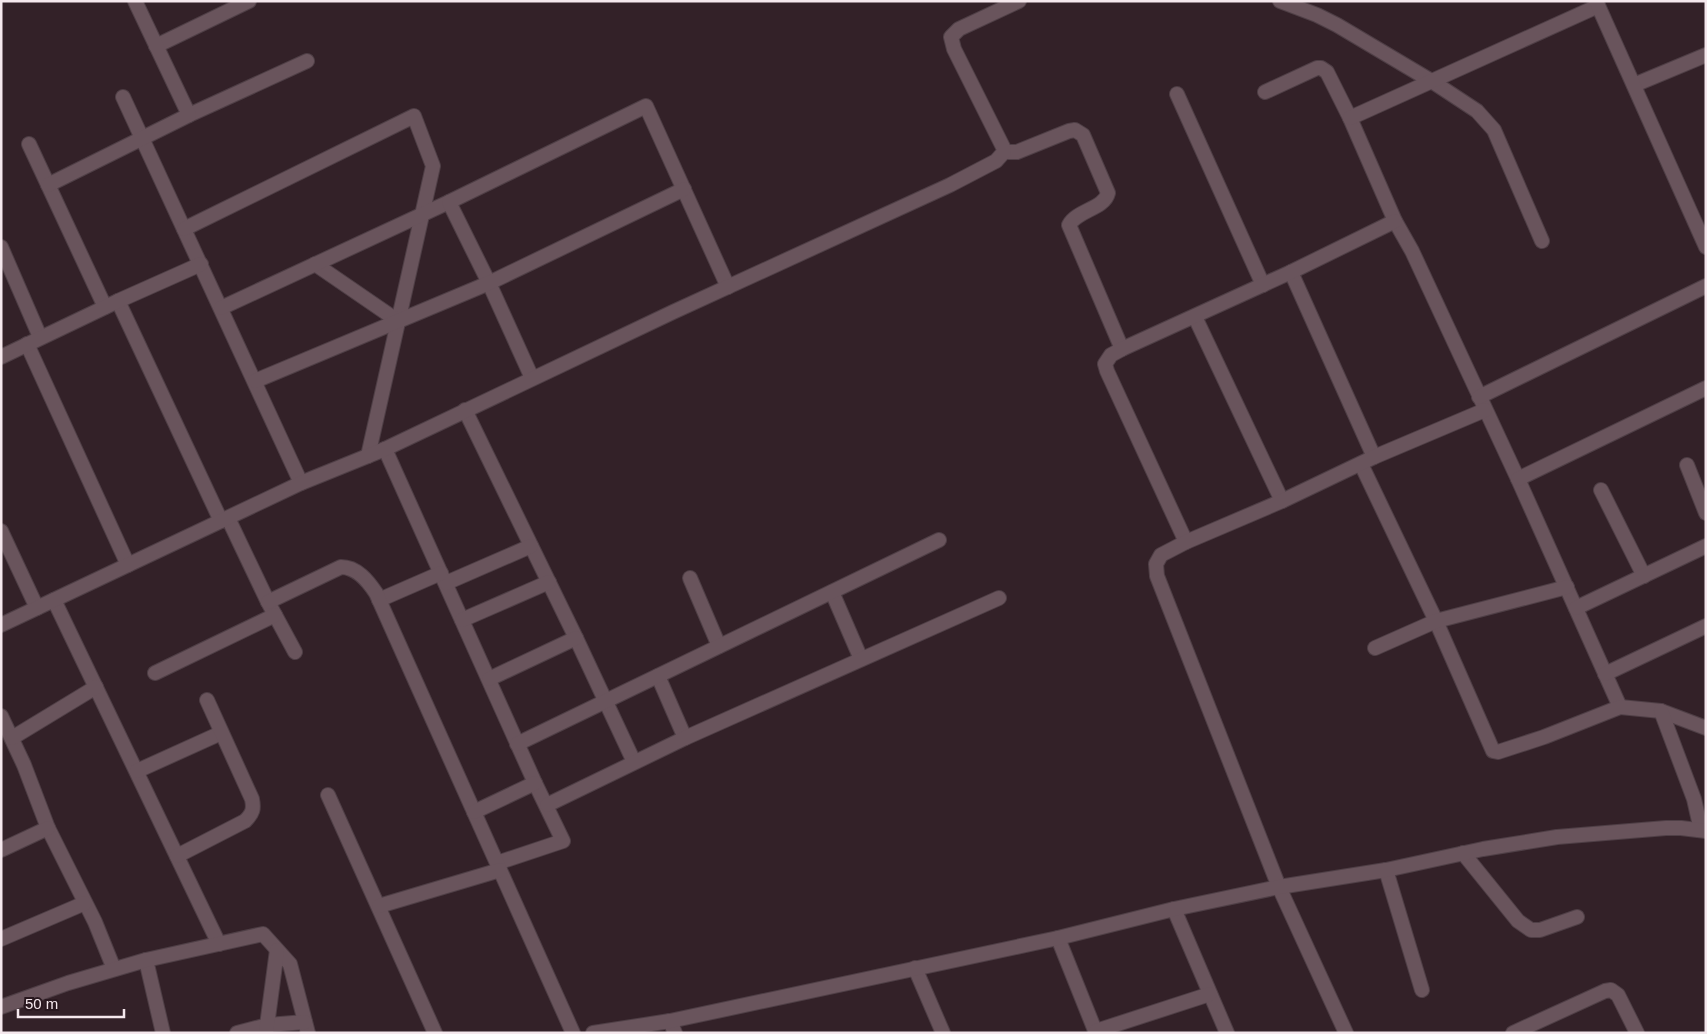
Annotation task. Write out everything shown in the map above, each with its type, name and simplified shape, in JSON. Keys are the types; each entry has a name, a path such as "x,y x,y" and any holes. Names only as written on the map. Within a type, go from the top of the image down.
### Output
{"street":[{"path":"135,1 189,115"},
{"path":"156,46 250,1"},
{"path":"1004,152 954,49 951,37 959,29 1019,1"},
{"path":"1282,2 1317,15 1337,25 1433,82 1477,111 1494,130 1542,241"},
{"path":"1350,118 1433,82 1597,4 1704,239"},
{"path":"1634,85 1706,54"},
{"path":"48,185 189,115 307,61"},
{"path":"1265,92 1321,68 1327,72 1350,118 1395,222 1412,251 1518,479 1620,707"},
{"path":"1177,94 1263,285"},
{"path":"123,97 301,483"},
{"path":"221,308 449,202 646,106 728,287"},
{"path":"184,229 414,116 433,166 368,456"},
{"path":"1,625 301,483 385,449 532,378 950,185 996,161 1004,152 1017,152 1069,131 1075,130 1083,135 1108,193 1103,201 1075,217 1069,225 1122,349"},
{"path":"29,144 105,307"},
{"path":"255,381 489,283 684,189"},
{"path":"449,202 489,283 532,378"},
{"path":"1186,542 1105,364 1111,355 1122,349 1195,317 1395,222"},
{"path":"1,247 6,272 40,337"},
{"path":"1,357 40,337 201,264"},
{"path":"315,264 398,322"},
{"path":"1291,272 1374,458"},
{"path":"1479,397 1706,286"},
{"path":"118,301 224,519 295,652"},
{"path":"1195,317 1282,501"},
{"path":"27,344 128,565"},
{"path":"1518,479 1706,388"},
{"path":"465,410 634,762"},
{"path":"1346,1033 1279,887 1157,576 1156,564 1161,555 1186,542 1485,410"},
{"path":"379,906 498,866 563,841 517,744 385,449"},
{"path":"1361,464 1436,621 1493,751 1498,752 1544,737 1620,707 1661,711 1706,728"},
{"path":"1687,465 1706,513"},
{"path":"1601,490 1644,576"},
{"path":"1,531 38,608"},
{"path":"517,744 939,540"},
{"path":"379,600 531,546"},
{"path":"1576,608 1706,546"},
{"path":"268,602 332,570 347,567 358,572 371,585 573,1033"},
{"path":"690,578 719,646"},
{"path":"462,620 549,582"},
{"path":"1375,648 1436,621 1567,587"},
{"path":"832,592 861,659"},
{"path":"547,806 684,738 999,598"},
{"path":"54,600 219,944"},
{"path":"155,672 275,615"},
{"path":"1605,674 1706,626"},
{"path":"489,679 576,638"},
{"path":"658,676 684,738"},
{"path":"12,738 96,686"},
{"path":"177,856 245,821 252,814 254,808 252,799 208,700"},
{"path":"593,1033 673,1027 915,968 1058,938 1174,908 1279,887 1386,870 1464,853 1557,837 1666,828 1703,831 1694,798 1661,711"},
{"path":"1,716 24,765 48,828 85,903 114,969"},
{"path":"137,771 221,732"},
{"path":"474,812 535,783"},
{"path":"328,794 436,1033"},
{"path":"1,850 48,828"},
{"path":"1464,853 1518,920 1530,930 1540,930 1577,916"},
{"path":"1386,870 1422,990"},
{"path":"1,939 85,903"},
{"path":"1174,908 1227,1033"},
{"path":"1,1007 68,983 146,960 263,934 290,964 306,1027 237,1033"},
{"path":"1058,938 1096,1032 1210,994"},
{"path":"267,1029 277,950"},
{"path":"146,960 163,1033"},
{"path":"915,968 943,1033"},
{"path":"1513,1033 1605,990 1611,990 1618,995 1637,1033"}]}
